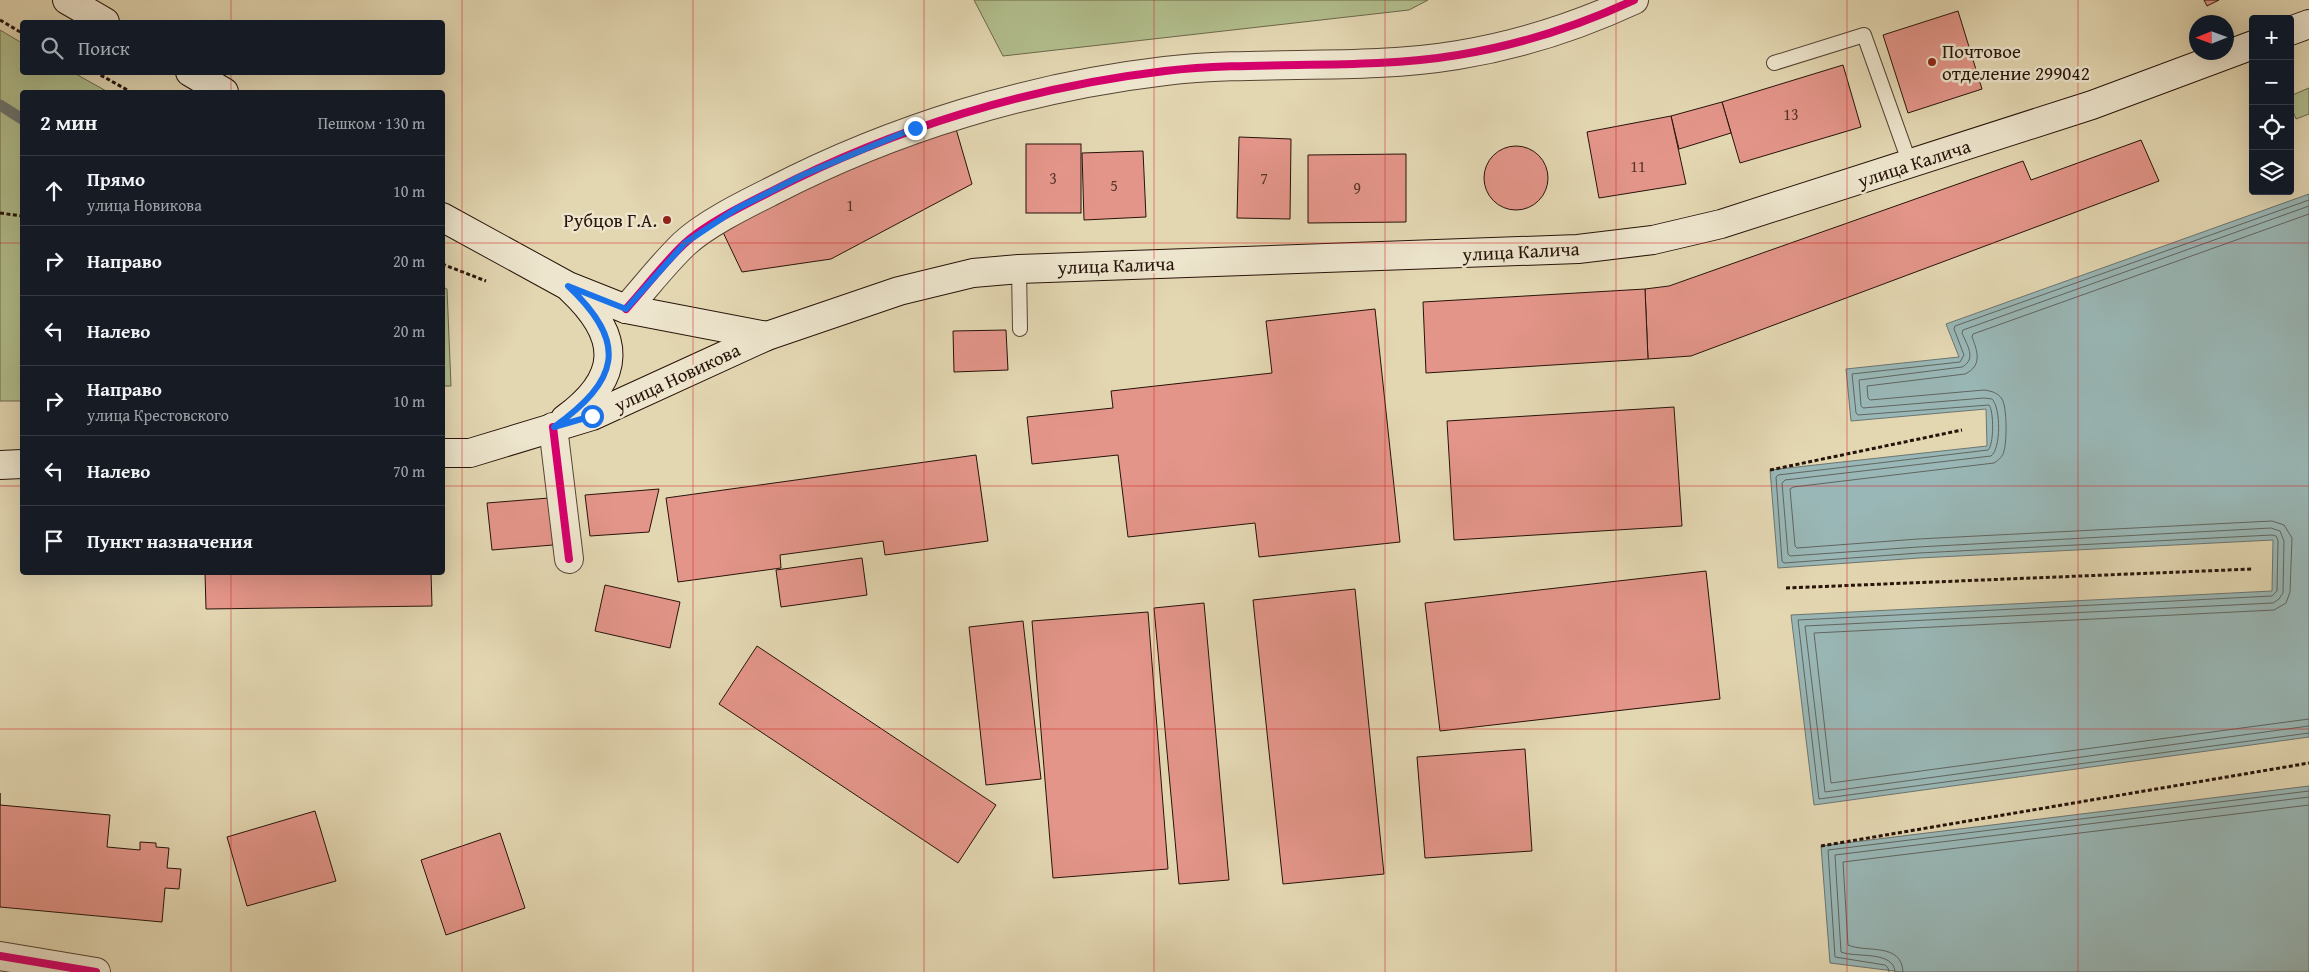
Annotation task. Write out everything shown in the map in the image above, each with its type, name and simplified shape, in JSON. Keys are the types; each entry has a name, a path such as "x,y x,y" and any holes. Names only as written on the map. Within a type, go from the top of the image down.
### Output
{"main road":[{"path":"67,0 102,20"},
{"path":"626,309 685,243 736,209 820,168 915,128 1055,89 1166,71 1383,62 1457,55 1537,38 1595,18 1634,0"},
{"path":"2294,30 2309,24"},
{"name":"улица Калича","path":"767,336 899,291 973,273 1019,269 1578,249 1653,240 1721,224 2092,105 2249,46"},
{"path":"195,75 221,90"},
{"path":"445,219 568,286 626,309 767,336"},
{"path":"568,286 586,303 598,321 608,340 609,361 604,379 594,392 576,411 554,427 569,559"},
{"name":"улица Новикова","path":"445,453 470,452 592,416 767,336"},
{"path":"0,465 20,464"},
{"path":"0,956 96,972"}],"lane":[{"path":"1774,63 1864,35 1910,164"},
{"path":"1019,269 1020,329"}],"path":[{"path":"0,20 20,32"},
{"path":"100,75 127,90"},
{"path":"0,213 20,216"},
{"path":"1770,470 1962,430"},
{"path":"1786,588 2253,569"},
{"path":"1821,846 2309,763"}],"green space":[{"path":"974,0 1428,0 1409,10 1003,56"},
{"path":"0,30 20,42 20,75 78,75 104,90 20,90 20,401 0,401"},
{"path":"2309,88 2309,114 2296,119 2294,114 2294,94"},
{"path":"445,288 447,289 451,386 445,386"}],"water":[{"path":"2309,194 2309,737 1814,805 1791,615 2272,591 2273,540 1919,558 1778,568 1770,470 1987,446 1986,409 1851,421 1846,369 1959,357 1946,324"},
{"path":"2309,786 2309,972 1902,972 1830,963 1821,846"}],"building":[{"path":"2204,0 2219,0 2207,6"},
{"name":"Почтовое отделение 299042","path":"1958,11 1982,89 1908,113 1883,35"},
{"path":"1843,65 1861,127 1740,163 1722,102"},
{"path":"1722,102 1731,133 1679,149 1671,116"},
{"path":"1671,116 1686,184 1599,198 1587,132"},
{"path":"954,122 972,184 831,259 742,272 720,226"},
{"path":"1239,137 1291,139 1290,219 1237,218"},
{"path":"2141,140 2159,181 1691,356 1648,359 1645,289 1669,286 2023,161 2031,180"},
{"path":"1026,144 1081,144 1081,213 1026,213"},
{"path":"1510,146 1522,146 1539,155 1546,166 1548,178 1546,190 1539,201 1522,210 1510,210 1498,205 1489,196 1484,184 1484,172 1489,160 1498,151"},
{"path":"1143,151 1146,217 1084,220 1082,153"},
{"path":"1406,154 1406,222 1308,223 1308,155"},
{"path":"1645,289 1648,359 1426,373 1423,302"},
{"path":"1375,309 1400,542 1259,557 1255,523 1128,537 1118,455 1032,464 1027,417 1113,408 1111,391 1272,373 1266,321"},
{"path":"1006,330 1008,370 954,372 953,331"},
{"path":"1674,407 1682,526 1454,540 1447,421"},
{"path":"976,455 988,541 885,555 883,541 780,555 781,568 678,582 666,498"},
{"path":"659,489 649,532 590,536 585,495"},
{"path":"549,498 553,545 492,550 487,503"},
{"path":"862,558 867,595 781,607 776,570"},
{"path":"1706,571 1720,699 1440,731 1425,603"},
{"path":"205,575 431,575 432,606 206,609"},
{"path":"605,585 680,602 670,648 595,631"},
{"path":"1355,589 1384,874 1283,884 1253,600"},
{"path":"1204,603 1229,880 1179,884 1154,608"},
{"path":"1148,612 1168,869 1053,878 1032,621"},
{"path":"1023,621 1041,779 986,785 969,627"},
{"path":"757,646 996,805 958,863 719,704"},
{"path":"1525,749 1532,851 1425,858 1417,757"},
{"path":"0,805 110,815 107,847 140,850 140,842 156,843 156,847 169,848 167,868 181,869 179,889 165,888 162,922 0,907"},
{"path":"315,811 336,881 247,906 227,837"},
{"path":"500,833 525,908 446,935 421,860"}],"waterway":[{"path":"0,105 20,118"}],"cycle path":[{"path":"626,309 684,244 703,229 726,215 818,168 866,148 963,113 1063,88 1165,71 1238,66 1385,63 1458,55 1548,34 1634,0"},
{"path":"553,427 569,559"},
{"path":"0,956 96,972"}],"place":[{"name":"Почтовое отделение 299042","path":"1932,62"},
{"name":"Рубцов Г.А.","path":"667,220"}],"route":[{"path":"592,416 554,427 576,411 594,392 604,379 609,361 608,340 598,321 586,303 568,286 626,309 685,243 736,209 803,175 915,128"}]}
